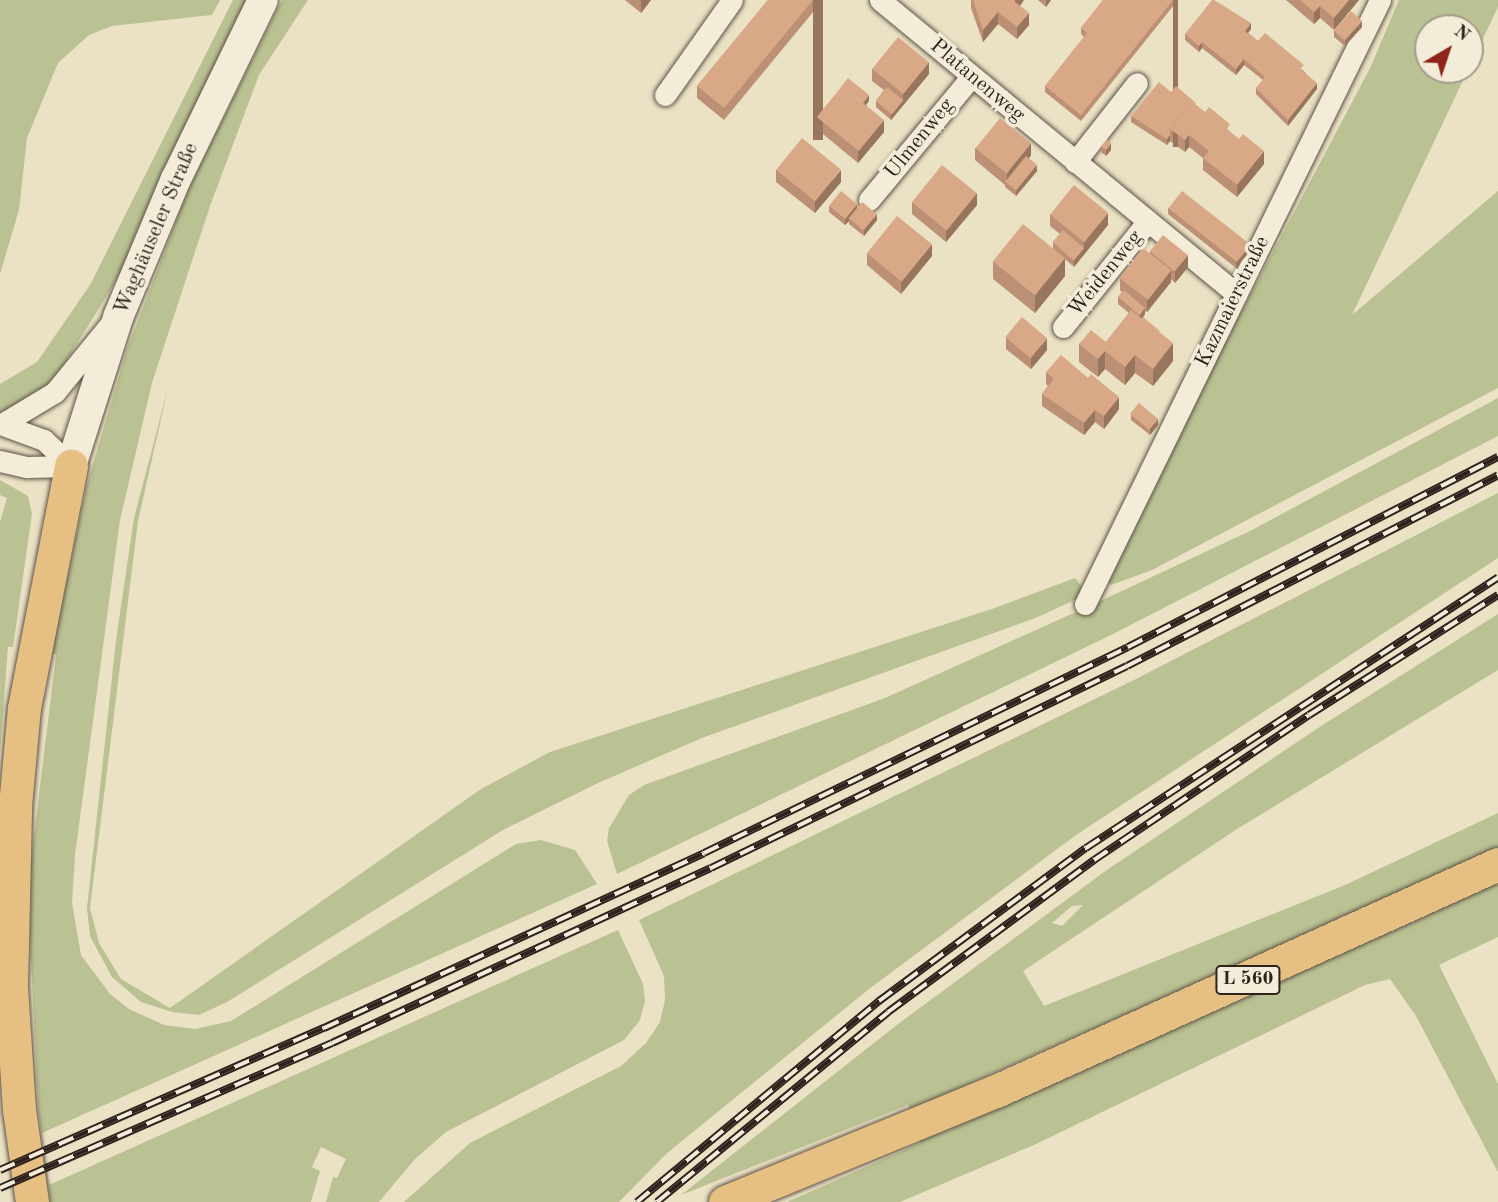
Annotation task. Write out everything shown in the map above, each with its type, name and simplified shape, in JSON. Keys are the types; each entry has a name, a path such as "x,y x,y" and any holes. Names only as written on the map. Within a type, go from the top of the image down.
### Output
{"main road":[{"path":"33,1202 19,1110 11,987 15,806 24,708 71,466"},
{"name":"L 560","path":"725,1202 996,1091 1498,864"}],"street":[{"name":"Waghäuseler Straße","path":"71,466 120,315 176,179 263,0"},
{"path":"665,95 732,0"},
{"name":"Platanenweg","path":"880,0 1237,294"},
{"name":"Kazmaierstraße","path":"1085,604 1380,0"},
{"name":"Ulmenweg","path":"869,200 971,77"},
{"path":"1075,162 1137,83"},
{"name":"Weidenweg","path":"1063,327 1148,221"},
{"path":"1,424 28,413 55,392 120,315"},
{"path":"1,424 44,440 71,466"},
{"path":"0,461 27,467 71,466"}],"green space":[{"path":"0,0 220,0 212,15 112,26 89,35 58,63 27,138 19,210 0,274"},
{"path":"233,0 252,0 124,268 55,379 11,410 0,412 0,384 37,362 90,285"},
{"path":"282,0 308,0 259,75 210,206 152,383 120,520 75,855 72,903 81,955 110,994 129,1009 164,1025 195,1029 231,1021 516,844 541,840 575,850 597,884 42,1133 49,1185 618,930 643,984 645,1001 640,1020 624,1040 446,1132 415,1159 379,1202 326,1202 333,1177 337,1178 346,1159 321,1147 312,1167 320,1171 311,1202 50,1202 38,1105 30,937 31,861 56,655 52,653 86,488 127,349 191,183"},
{"path":"1399,0 1498,0 1498,7 1484,36 1484,14 1414,14 1414,84 1461,84 1352,315 1498,191 1498,388 1152,570 1111,585 1103,575 1371,66"},
{"path":"168,388 138,521 90,908 99,943 121,979 170,1008 481,789 550,752 992,609 1075,578 1083,588 1079,598 1038,617 702,738 598,783 503,830 227,1002 199,1015 172,1012 141,1002 112,977 90,936 87,908 116,640 134,518"},
{"path":"1498,398 1498,436 1111,635 617,874 607,841 609,828 629,795 644,785 885,698 1109,597 1250,531"},
{"path":"0,480 28,496 32,514 13,647 8,647 0,754 0,522 7,498 0,495"},
{"path":"1498,493 1498,558 1076,835 869,989 666,1154 619,1202 404,1202 470,1143 621,1066 646,1043 660,1022 665,1000 664,976 639,920 1134,680"},
{"path":"1498,614 1498,670 1237,829 1023,971 1044,1006 1345,885 1498,813 1498,849 910,1110 908,1105 681,1195 898,1024 1104,872 1318,728","holes":["1083,905 1062,926 1052,923 1072,906"]},
{"path":"1498,881 1498,937 1439,965 1498,1084 1498,1172 1416,1016 1390,979 1365,985 1036,1144 900,1202 787,1202 920,1143 919,1138 1157,1037"}],"building":[{"path":"768,0 813,0 724,108 697,86"},
{"path":"973,0 1015,0 1029,13 1017,27 998,12 983,30"},
{"path":"1103,0 1173,0 1081,115 1045,86 1087,33 1081,28"},
{"path":"1212,0 1251,23 1245,31 1258,41 1265,33 1304,65 1300,69 1317,83 1288,120 1256,88 1265,77 1244,59 1236,69 1202,42 1199,46 1185,34"},
{"path":"1300,0 1349,0 1334,18 1320,6 1314,12"},
{"path":"1351,11 1362,21 1345,40 1334,30"},
{"path":"898,37 929,62 903,94 872,69"},
{"path":"848,78 869,95 863,103 841,87"},
{"path":"1159,82 1171,92 1176,86 1196,103 1192,102 1170,129 1167,139 1131,116"},
{"path":"842,86 884,120 859,151 817,117"},
{"path":"887,87 903,100 892,114 876,101"},
{"path":"1192,102 1205,112 1209,107 1230,124 1227,129 1239,139 1243,134 1264,151 1237,185 1203,158 1209,151 1189,135 1185,140 1170,129"},
{"path":"1000,118 1031,143 1007,173 975,148"},
{"path":"802,138 841,169 815,201 776,170"},
{"path":"1107,140 1111,143 1106,150 1101,146"},
{"path":"1026,156 1037,165 1016,190 1005,182"},
{"path":"942,165 977,193 947,231 912,202"},
{"path":"1074,185 1108,213 1084,242 1050,215"},
{"path":"841,191 857,204 845,219 829,206"},
{"path":"1182,191 1251,245 1237,262 1168,208"},
{"path":"862,202 877,214 864,230 849,218"},
{"path":"897,216 932,244 902,282 867,253"},
{"path":"1023,224 1065,258 1035,295 993,261"},
{"path":"1063,230 1084,248 1074,260 1053,242"},
{"path":"1163,235 1188,255 1175,271 1150,251"},
{"path":"1143,248 1171,270 1148,300 1120,278"},
{"path":"1124,290 1145,308 1139,315 1118,297"},
{"path":"1131,310 1173,343 1153,369 1135,355 1125,367 1105,351 1098,359 1079,344 1091,330 1106,342"},
{"path":"1022,317 1047,338 1031,358 1005,337"},
{"path":"1143,317 1160,331 1142,319"},
{"path":"1061,355 1088,378 1091,374 1119,397 1104,416 1095,410 1084,423 1042,394 1054,379 1046,372"},
{"path":"1139,403 1158,419 1149,430 1130,414"}],"railway":[{"path":"0,1170 324,1028 704,853 1128,647 1498,457"},
{"path":"0,1188 332,1043 711,868 1127,666 1498,475"},
{"path":"637,1202 879,1001 1086,848 1498,577"},
{"path":"657,1202 888,1012 1094,860 1309,715 1498,595"}]}
